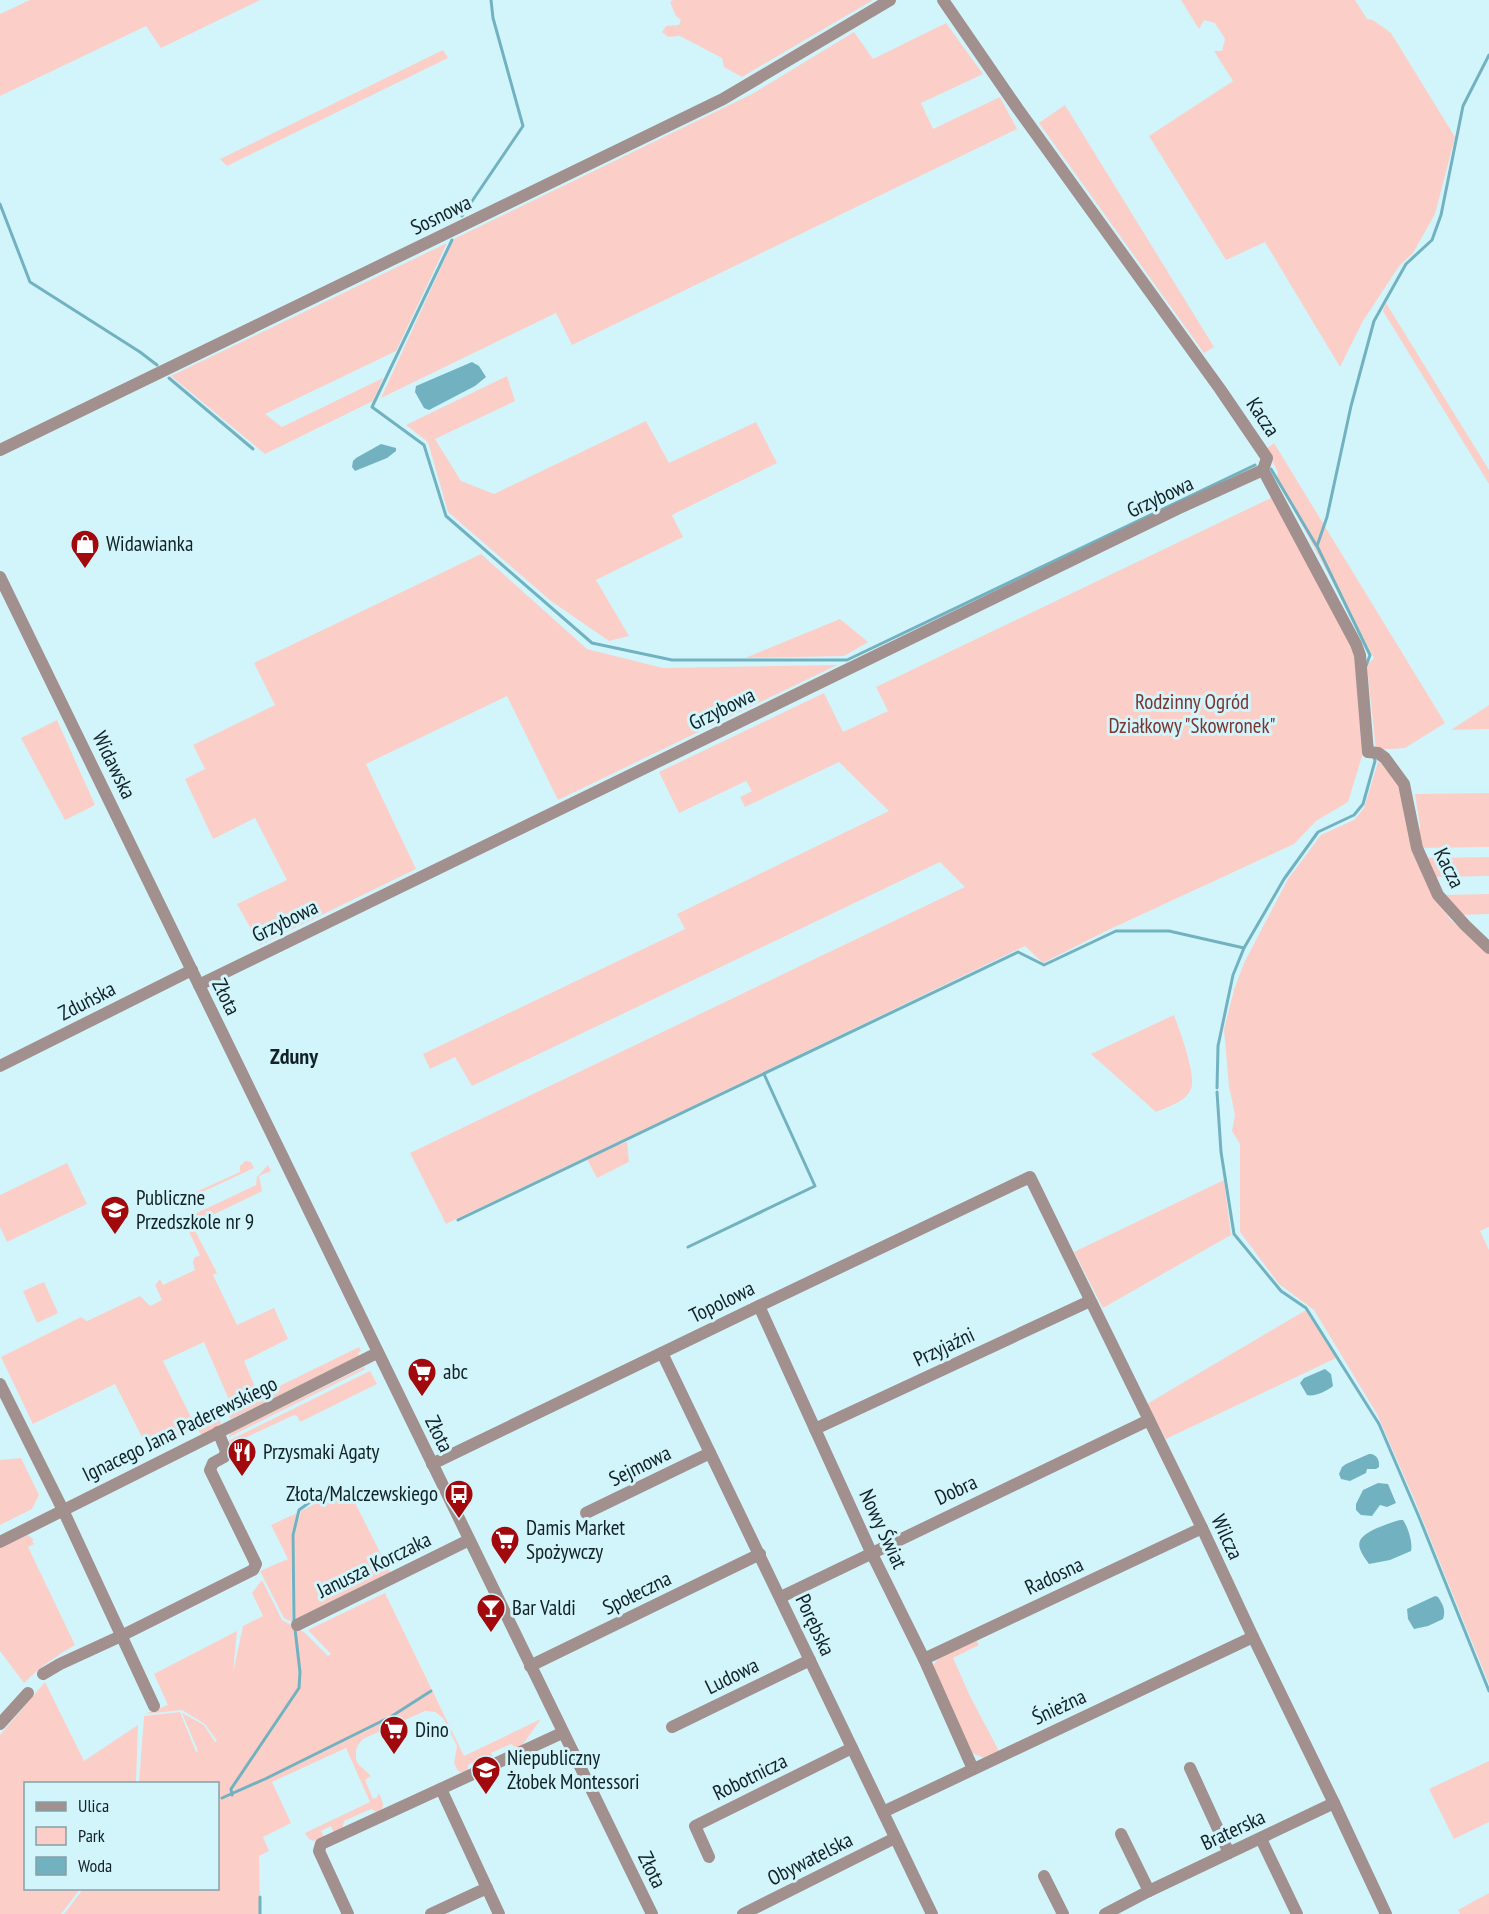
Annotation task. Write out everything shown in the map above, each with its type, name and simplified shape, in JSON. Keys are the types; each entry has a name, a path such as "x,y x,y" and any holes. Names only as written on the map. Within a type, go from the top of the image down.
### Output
{"street":[{"name":"Sosnowa","path":"0,450 723,99 890,0"},
{"name":"Kacza","path":"943,0 1267,458 1263,470 1360,655 1368,752 1378,753 1385,758 1404,784 1417,848 1438,895 1464,925 1489,948"},
{"name":"Grzybowa","path":"199,985 1177,509 1263,470"},
{"name":"Widawska","path":"0,577 192,970"},
{"name":"Złota","path":"192,970 562,1734 652,1914"},
{"name":"Zduńska","path":"0,1066 192,970"},
{"name":"Wilcza","path":"1030,1177 1202,1528 1386,1914"},
{"name":"Topolowa","path":"432,1464 1030,1177"},
{"name":"Przyjaźni","path":"815,1429 1090,1301"},
{"name":"Nowy Świat","path":"759,1306 973,1769"},
{"name":"Ignacego Jana Paderewskiego","path":"0,1542 377,1353"},
{"name":"Porębska","path":"662,1353 932,1914"},
{"path":"0,1384 63,1510 154,1706"},
{"name":"Dobra","path":"781,1597 1149,1420"},
{"path":"43,1674 253,1570 256,1564 210,1470 213,1463 224,1457 226,1451 218,1432"},
{"name":"Sejmowa","path":"586,1513 710,1454"},
{"name":"Radosna","path":"924,1659 1202,1528"},
{"name":"Janusza Korczaka","path":"297,1625 469,1540"},
{"name":"Społeczna","path":"530,1666 760,1554"},
{"name":"Śnieżna","path":"883,1812 1252,1637"},
{"name":"Ludowa","path":"672,1726 810,1660"},
{"path":"1,1722 28,1693"},
{"path":"348,1914 319,1851 321,1844 562,1734"},
{"name":"Robotnicza","path":"709,1857 695,1826 852,1748"},
{"path":"1190,1768 1229,1853"},
{"path":"441,1789 499,1914"},
{"name":"Braterska","path":"1105,1914 1334,1803"},
{"path":"1121,1834 1149,1891"},
{"name":"Obywatelska","path":"743,1914 895,1838"},
{"path":"1261,1839 1297,1914"},
{"path":"1044,1876 1063,1914"},
{"path":"430,1914 487,1888"}],"green space":[{"path":"30,0 260,0 161,48 146,26 0,96 0,14"},
{"path":"673,0 873,0 742,77 724,67 722,58 680,36 668,37 662,32 666,26 679,25 681,20 676,16 670,2"},
{"path":"1181,0 1355,0 1367,19 1373,20 1391,33 1455,137 1435,214 1413,253 1399,266 1363,321 1340,367 1265,242 1226,260 1149,136 1233,81 1214,51 1222,51 1225,39 1215,23 1204,20 1199,29"},
{"path":"946,23 983,74 921,103 933,129 1000,97 1017,129 572,345 556,313 381,398 454,239 752,94 854,32 873,59"},
{"path":"443,50 448,58 227,166 220,159"},
{"path":"1065,105 1214,347 1204,353 1039,123"},
{"path":"447,243 396,351 265,414 282,427 383,378 373,401 265,454 171,376"},
{"path":"1386,303 1489,470 1489,484 1383,311"},
{"path":"507,376 515,401 435,439 461,481 494,494 646,421 669,463 756,422 777,463 672,515 683,537 596,580 629,636 609,641 551,601 448,512 428,442 406,425"},
{"path":"1274,443 1445,723 1405,748 1376,750 1367,665 1374,658 1277,479 1278,472 1266,449"},
{"name":"Rodzinny Ogród Działkowy \"Skowronek\"","path":"1275,496 1354,652 1363,753 1348,802 1316,821 1294,844 1106,931 1043,963 1025,946 595,1153 627,1142 629,1162 597,1178 586,1157 446,1224 410,1153 965,887 940,862 472,1086 455,1057 430,1069 423,1054 685,929 677,914 889,811 839,762 745,807 740,797 752,791 746,781 679,813 659,772 824,693 843,732 888,711 876,687"},
{"path":"481,554 587,649 663,668 837,665 558,800 507,696 366,764 416,869 260,945 237,904 287,880 255,818 213,839 185,779 205,769 193,745 275,705 254,663"},
{"path":"840,619 868,642 844,656 745,658"},
{"path":"1489,705 1489,729 1451,730"},
{"path":"57,720 95,805 65,820 21,738"},
{"path":"1378,762 1386,764 1400,787 1430,891 1450,919 1489,954 1489,1227 1480,1231 1489,1250 1489,1684 1377,1414 1314,1310 1279,1284 1240,1232 1240,1144 1232,1131 1235,1115 1229,1086 1224,1029 1234,990 1244,963 1288,879 1321,835 1354,820 1364,808"},
{"path":"1489,793 1489,847 1419,848 1420,826 1415,794"},
{"path":"1489,857 1489,876 1433,877 1424,858"},
{"path":"1489,894 1489,914 1458,915 1442,895"},
{"path":"1174,1015 1187,1052 1192,1074 1191,1089 1189,1094 1176,1104 1156,1112 1091,1054"},
{"path":"245,1161 251,1162 254,1168 200,1193 191,1203 185,1204 181,1201 180,1195 183,1190 187,1196 240,1172 240,1166"},
{"path":"67,1163 87,1204 7,1242 0,1227 0,1195"},
{"path":"268,1165 271,1171 259,1176 262,1191 192,1225 217,1273 213,1275 237,1325 274,1308 288,1339 244,1361 259,1396 359,1347 361,1351 358,1353 359,1356 231,1419 226,1412 233,1409 204,1342 163,1361 196,1427 219,1416 221,1425 202,1435 196,1428 149,1451 115,1384 33,1424 1,1357 81,1317 87,1321 140,1296 150,1306 162,1300 155,1285 160,1279 163,1285 195,1270 194,1258 200,1255 185,1223 178,1224 178,1219 184,1219 256,1185 257,1177"},
{"path":"1224,1180 1231,1235 1103,1308 1074,1252"},
{"path":"44,1282 58,1313 37,1323 23,1291"},
{"path":"1306,1310 1336,1358 1166,1439 1147,1404"},
{"path":"364,1367 365,1369 229,1437 230,1433"},
{"path":"370,1371 377,1384 300,1422 294,1415 232,1444 228,1441"},
{"path":"21,1458 39,1495 32,1509 0,1525 0,1460"},
{"path":"347,1487 391,1574 295,1621 294,1535 301,1511"},
{"path":"297,1513 291,1535 292,1622 284,1618 260,1571 288,1559 271,1525"},
{"path":"28,1535 34,1540 32,1541 34,1544 28,1547 75,1645 48,1662 24,1683 0,1651 0,1548"},
{"path":"262,1580 282,1620 304,1632 328,1656 331,1654 308,1630 385,1593 464,1756 541,1719 521,1747 517,1748 511,1744 491,1753 494,1759 490,1761 487,1755 468,1765 468,1772 464,1773 458,1771 454,1763 457,1746 443,1718 435,1712 425,1711 363,1739 356,1750 356,1760 371,1776 365,1780 373,1799 378,1797 377,1794 380,1795 383,1803 382,1809 377,1812 371,1809 344,1821 342,1829 334,1833 331,1826 321,1831 324,1837 315,1841 309,1839 305,1833 370,1802 346,1748 272,1782 291,1823 263,1837 269,1851 259,1856 260,1914 64,1914 82,1890 219,1890 219,1782 139,1782 144,1716 180,1712 196,1752 198,1751 182,1713 204,1725 215,1742 217,1741 205,1724 182,1710 145,1714 168,1705 154,1674 237,1631 233,1673 243,1626 263,1616 252,1593"},
{"path":"976,1640 979,1645 953,1658 999,1751 984,1758 972,1753 934,1670 934,1664 939,1658"},
{"path":"45,1682 84,1761 138,1725 136,1782 24,1782 24,1890 79,1890 61,1914 0,1914 0,1735"},
{"path":"1489,1761 1489,1822 1454,1839 1429,1789"},
{"path":"1489,1893 1489,1914 1460,1914 1458,1910"}],"water":[{"path":"472,362 479,366 486,377 475,386 429,410 424,408 415,392 416,386"},
{"path":"381,444 396,448 396,451 387,458 355,471 352,467 353,461"},
{"path":"1325,1369 1331,1374 1333,1386 1321,1393 1307,1395 1300,1383 1304,1378"},
{"path":"1369,1454 1377,1458 1379,1467 1367,1469 1366,1473 1350,1481 1341,1479 1339,1474 1342,1467"},
{"path":"1378,1483 1388,1484 1396,1503 1387,1507 1380,1505 1372,1516 1361,1515 1356,1510 1356,1504 1363,1490"},
{"path":"1403,1520 1408,1531 1411,1551 1390,1560 1369,1564 1359,1546 1361,1539 1377,1528"},
{"path":"1435,1596 1444,1608 1443,1619 1414,1629 1408,1619 1407,1609"}],"waterway":[{"path":"462,216 523,126 493,18 491,0"},
{"path":"1366,666 1370,655 1317,546 1327,517 1351,406 1374,321 1406,264 1432,240 1441,215 1463,106 1489,55"},
{"path":"0,204 30,282 157,365"},
{"path":"452,240 372,407 424,445 446,516 592,643 672,660 847,660 1255,465"},
{"path":"169,378 253,449"},
{"path":"1271,469 1316,545"},
{"path":"1217,1088 1218,1046 1233,975 1244,948 1284,879 1318,832 1354,815 1363,804 1375,761 1374,757"},
{"path":"458,1220 1018,952 1044,965 1116,931 1169,931 1244,948"},
{"path":"688,1247 815,1186 764,1074"},
{"path":"1217,1092 1221,1152 1234,1234 1281,1291 1306,1308 1379,1424 1489,1691"},
{"path":"294,1622 293,1535 299,1510 317,1497"},
{"path":"232,1795 231,1789 299,1688 300,1672 295,1629"},
{"path":"392,1716 431,1691"},
{"path":"222,1798 386,1719"},
{"path":"260,1897 260,1914"}],"place":[{"name":"Widawianka","path":"85,570"},
{"name":"Publiczne Przedszkole nr 9","path":"115,1236"},
{"name":"abc","path":"422,1398"},
{"name":"Przysmaki Agaty","path":"242,1478"},
{"name":"Złota/Malczewskiego","path":"459,1520"},
{"name":"Damis Market Spożywczy","path":"505,1566"},
{"name":"Bar Valdi","path":"491,1634"},
{"name":"Dino","path":"394,1756"},
{"name":"Niepubliczny Żłobek Montessori","path":"486,1796"}],"district":[{"name":"Zduny","path":"294,1056"}]}
